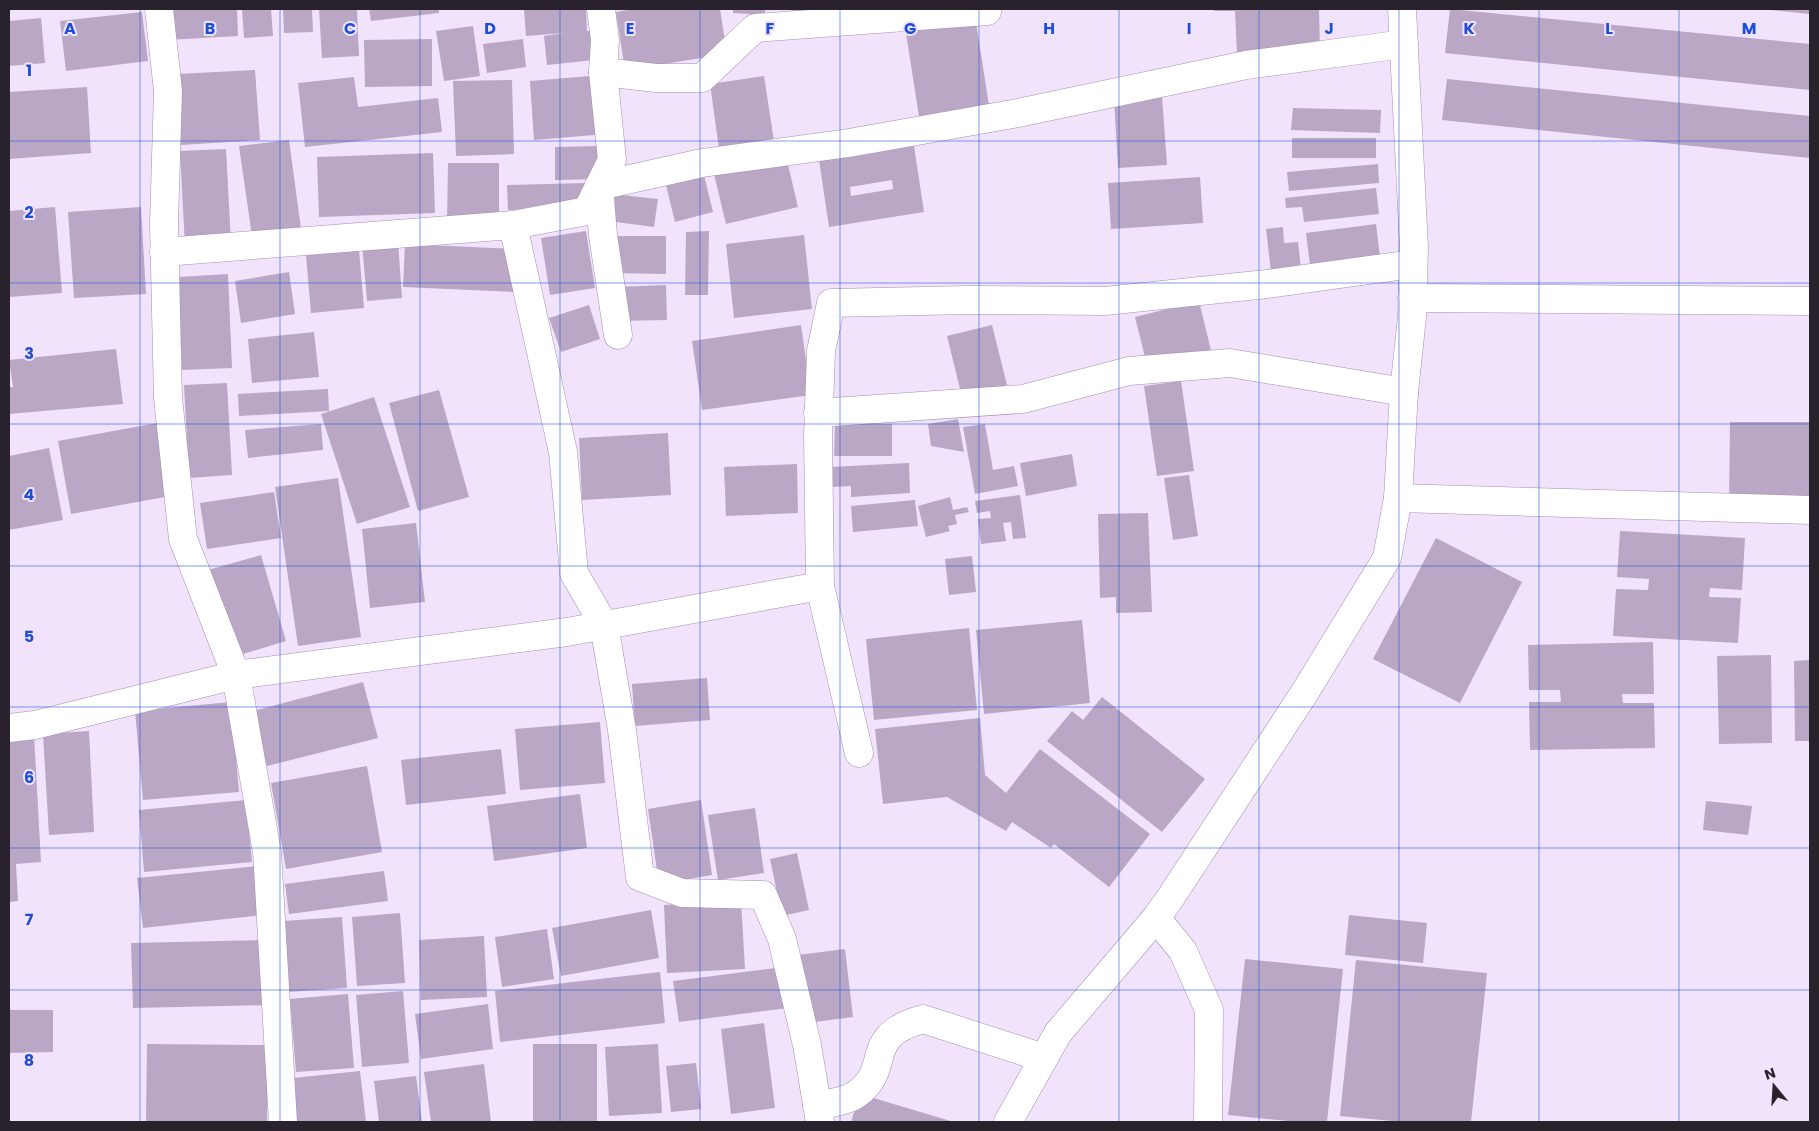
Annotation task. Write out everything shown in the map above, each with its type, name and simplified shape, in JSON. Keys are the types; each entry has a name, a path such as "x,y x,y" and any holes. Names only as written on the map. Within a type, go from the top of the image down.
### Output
{"street":[{"path":"159,9 168,91 164,252 168,398 183,539 236,675 268,852 283,1122"},
{"path":"164,252 513,225 587,211 612,160 603,72 605,40 602,9"},
{"path":"1008,1122 1058,1033 1156,918 1305,692 1387,558 1398,498 1413,264 1402,9"},
{"path":"603,72 656,78 702,78 756,28 987,10"},
{"path":"599,186 702,163 849,143 1018,113 1246,66 1404,44"},
{"path":"599,186 603,235 618,335"},
{"path":"513,225 563,452 574,573 604,625 622,730 640,877 682,893 763,894 782,939 807,1045 819,1114 857,1095 872,1079 880,1050 888,1037 903,1024 923,1019 1044,1058"},
{"path":"859,753 820,586 818,413 821,351 831,303 968,300 1106,301 1268,284 1413,264"},
{"path":"1412,298 1810,301"},
{"path":"818,413 1023,399 1129,370 1230,363 1404,392"},
{"path":"1398,498 1810,510"},
{"path":"9,728 35,725 236,675 412,654 604,625 820,586"},
{"path":"1156,918 1183,951 1209,1010 1208,1122"}],"building":[{"path":"166,9 237,9 238,36 167,40"},
{"path":"242,9 271,9 273,36 244,38"},
{"path":"283,9 312,9 313,32 284,33"},
{"path":"319,9 357,9 359,56 322,58"},
{"path":"369,9 439,9 439,13 371,21"},
{"path":"524,9 586,9 587,31 591,31 594,60 547,65 544,36 564,33 526,36"},
{"path":"633,9 720,9 727,54 625,70 616,12"},
{"path":"733,9 765,9 765,15 733,13"},
{"path":"779,9 805,9 805,12"},
{"path":"1214,9 1319,9 1320,51 1237,53 1235,11 1214,11"},
{"path":"1450,9 1810,44 1810,90 1445,53"},
{"path":"1810,9 1810,14 1771,10"},
{"path":"142,12 148,61 66,71 60,21"},
{"path":"975,16 990,112 920,123 905,27"},
{"path":"41,18 45,63 9,66 9,21"},
{"path":"473,26 480,76 444,81 436,31"},
{"path":"432,39 432,86 365,87 364,40"},
{"path":"523,39 526,67 487,73 483,44"},
{"path":"255,70 260,140 181,145 177,74"},
{"path":"602,75 606,134 534,140 530,81"},
{"path":"764,76 774,141 719,149 710,84"},
{"path":"354,77 358,107 438,98 442,132 305,147 298,83"},
{"path":"1447,79 1810,116 1810,158 1442,120"},
{"path":"512,80 514,154 456,156 453,81"},
{"path":"87,87 91,153 9,159 9,92"},
{"path":"1162,96 1167,165 1118,168 1114,99"},
{"path":"1293,108 1381,110 1380,133 1291,130"},
{"path":"1292,138 1376,138 1376,158 1292,158"},
{"path":"289,140 302,236 253,243 239,146"},
{"path":"599,146 599,179 555,180 555,147"},
{"path":"914,146 924,212 829,227 819,160","holes":["892,180 893,189 851,196 850,187"]},
{"path":"226,149 231,243 185,246 180,151"},
{"path":"785,152 798,207 726,224 713,170"},
{"path":"433,153 435,213 319,217 317,157"},
{"path":"448,163 499,163 499,223 447,223"},
{"path":"1378,164 1379,183 1289,191 1287,172"},
{"path":"704,175 713,212 675,222 666,185"},
{"path":"1200,177 1203,223 1111,229 1108,183"},
{"path":"585,183 585,208 508,210 507,185"},
{"path":"1376,188 1379,214 1304,222 1302,207 1286,208 1285,198"},
{"path":"612,194 658,199 654,227 608,221"},
{"path":"55,207 62,293 9,297 9,211"},
{"path":"141,207 146,294 74,298 68,212"},
{"path":"1376,224 1380,257 1310,265 1306,233"},
{"path":"1283,227 1284,243 1298,242 1301,268 1271,272 1266,229"},
{"path":"586,231 595,288 550,295 541,238"},
{"path":"709,231 708,295 685,295 686,232"},
{"path":"804,235 812,309 734,318 726,244"},
{"path":"611,236 666,236 666,274 611,273"},
{"path":"358,238 364,308 311,313 305,244"},
{"path":"398,241 402,298 367,301 362,244"},
{"path":"405,244 517,249 515,292 403,287"},
{"path":"289,272 295,314 241,323 235,281"},
{"path":"228,274 232,368 182,370 178,277"},
{"path":"666,285 667,320 617,321 616,287"},
{"path":"1199,301 1211,350 1147,365 1135,317"},
{"path":"589,305 600,339 561,352 549,318"},
{"path":"801,325 811,395 702,410 692,341"},
{"path":"992,325 1007,385 962,397 947,336"},
{"path":"314,332 319,377 252,383 248,339"},
{"path":"116,349 123,404 9,414 9,387 13,387 9,360"},
{"path":"1181,381 1194,471 1157,476 1144,386"},
{"path":"227,383 232,475 189,478 184,385"},
{"path":"328,389 329,411 239,416 238,394"},
{"path":"439,390 469,497 418,511 389,403"},
{"path":"374,397 410,507 357,524 321,414"},
{"path":"958,419 964,452 931,446 928,424"},
{"path":"163,422 176,495 71,514 58,441"},
{"path":"1730,422 1810,422 1810,505 1729,505"},
{"path":"321,424 323,450 248,458 245,430"},
{"path":"835,424 892,424 892,456 834,456"},
{"path":"985,424 993,470 1014,466 1018,486 975,494 963,427"},
{"path":"668,433 671,495 582,500 579,438"},
{"path":"49,448 63,520 9,530 9,456"},
{"path":"1072,454 1077,486 1026,496 1020,463"},
{"path":"909,463 910,493 851,497 851,486 831,487 830,467"},
{"path":"797,464 798,513 726,516 724,467"},
{"path":"1189,475 1198,536 1173,540 1164,478"},
{"path":"338,478 361,637 298,646 275,487"},
{"path":"274,492 281,538 207,549 200,503"},
{"path":"1020,495 1026,538 1013,539 1011,522 1003,523 1006,541 981,544 978,519 991,518 990,511 977,513 975,501"},
{"path":"950,497 953,510 967,507 969,512 955,515 957,524 948,526 950,531 926,537 918,506"},
{"path":"915,500 918,526 853,532 851,506"},
{"path":"1148,513 1152,612 1116,613 1116,597 1100,598 1098,514"},
{"path":"416,523 425,602 370,608 362,529"},
{"path":"1620,531 1745,538 1742,590 1710,588 1709,597 1741,598 1738,643 1613,636 1616,589 1648,590 1649,579 1617,577"},
{"path":"1436,538 1522,582 1460,703 1373,659"},
{"path":"261,555 286,641 233,657 208,570"},
{"path":"972,556 976,592 949,595 945,559"},
{"path":"1082,620 1090,703 984,714 976,630"},
{"path":"969,628 977,710 874,720 866,639"},
{"path":"1653,642 1654,694 1622,694 1623,703 1654,703 1655,748 1530,750 1529,702 1561,702 1560,690 1529,690 1528,645"},
{"path":"1771,655 1772,743 1719,744 1717,656"},
{"path":"1810,660 1810,741 1795,741 1794,661"},
{"path":"707,678 710,720 635,726 632,684"},
{"path":"363,682 378,738 267,766 253,711"},
{"path":"1102,697 1205,779 1162,832 1047,741 1072,711 1083,720"},
{"path":"231,702 239,792 143,800 135,711"},
{"path":"980,718 985,775 1006,793 1040,749 1150,834 1109,887 1054,844 1051,848 1012,822 1006,831 947,797 883,804 875,729"},
{"path":"600,722 605,783 520,790 515,729"},
{"path":"89,731 94,832 49,835 43,734"},
{"path":"34,735 41,862 16,864 18,901 9,902 9,736"},
{"path":"501,749 506,794 406,805 401,760"},
{"path":"367,766 382,852 286,869 271,783"},
{"path":"580,794 587,848 494,861 487,806"},
{"path":"246,800 252,862 144,872 139,810"},
{"path":"701,800 712,875 659,884 648,809"},
{"path":"1706,801 1752,806 1748,835 1703,830"},
{"path":"755,808 764,873 718,880 708,815"},
{"path":"797,853 809,910 782,916 770,859"},
{"path":"258,866 263,915 143,928 137,878"},
{"path":"384,871 388,901 289,914 285,884"},
{"path":"741,901 745,969 667,973 664,905"},
{"path":"651,910 659,958 561,976 552,928"},
{"path":"400,913 405,983 357,986 352,917"},
{"path":"1349,915 1427,923 1423,963 1345,955"},
{"path":"342,917 347,988 288,992 283,921"},
{"path":"547,929 554,979 502,987 495,937"},
{"path":"484,936 487,997 421,1000 419,940"},
{"path":"271,940 273,1005 133,1008 131,943"},
{"path":"845,949 853,1017 807,1023 798,955"},
{"path":"1245,959 1343,969 1327,1122 1298,1122 1228,1115"},
{"path":"1356,960 1487,973 1471,1122 1402,1122 1340,1116"},
{"path":"783,967 788,1008 679,1022 673,981"},
{"path":"660,972 665,1023 500,1042 495,991"},
{"path":"403,991 409,1063 362,1067 356,995"},
{"path":"348,994 354,1068 296,1072 290,999"},
{"path":"488,1004 493,1049 421,1059 415,1014"},
{"path":"9,1010 53,1010 53,1052 9,1053"},
{"path":"764,1023 775,1108 731,1114 721,1029"},
{"path":"147,1044 268,1045 267,1122 146,1121"},
{"path":"533,1044 597,1044 597,1122 533,1122"},
{"path":"658,1044 662,1113 609,1116 605,1047"},
{"path":"696,1063 701,1109 671,1112 666,1066"},
{"path":"484,1064 491,1122 431,1122 424,1072"},
{"path":"360,1071 366,1122 297,1122 293,1078"},
{"path":"416,1076 422,1122 379,1122 374,1081"},
{"path":"860,1094 954,1122 851,1122"}]}
